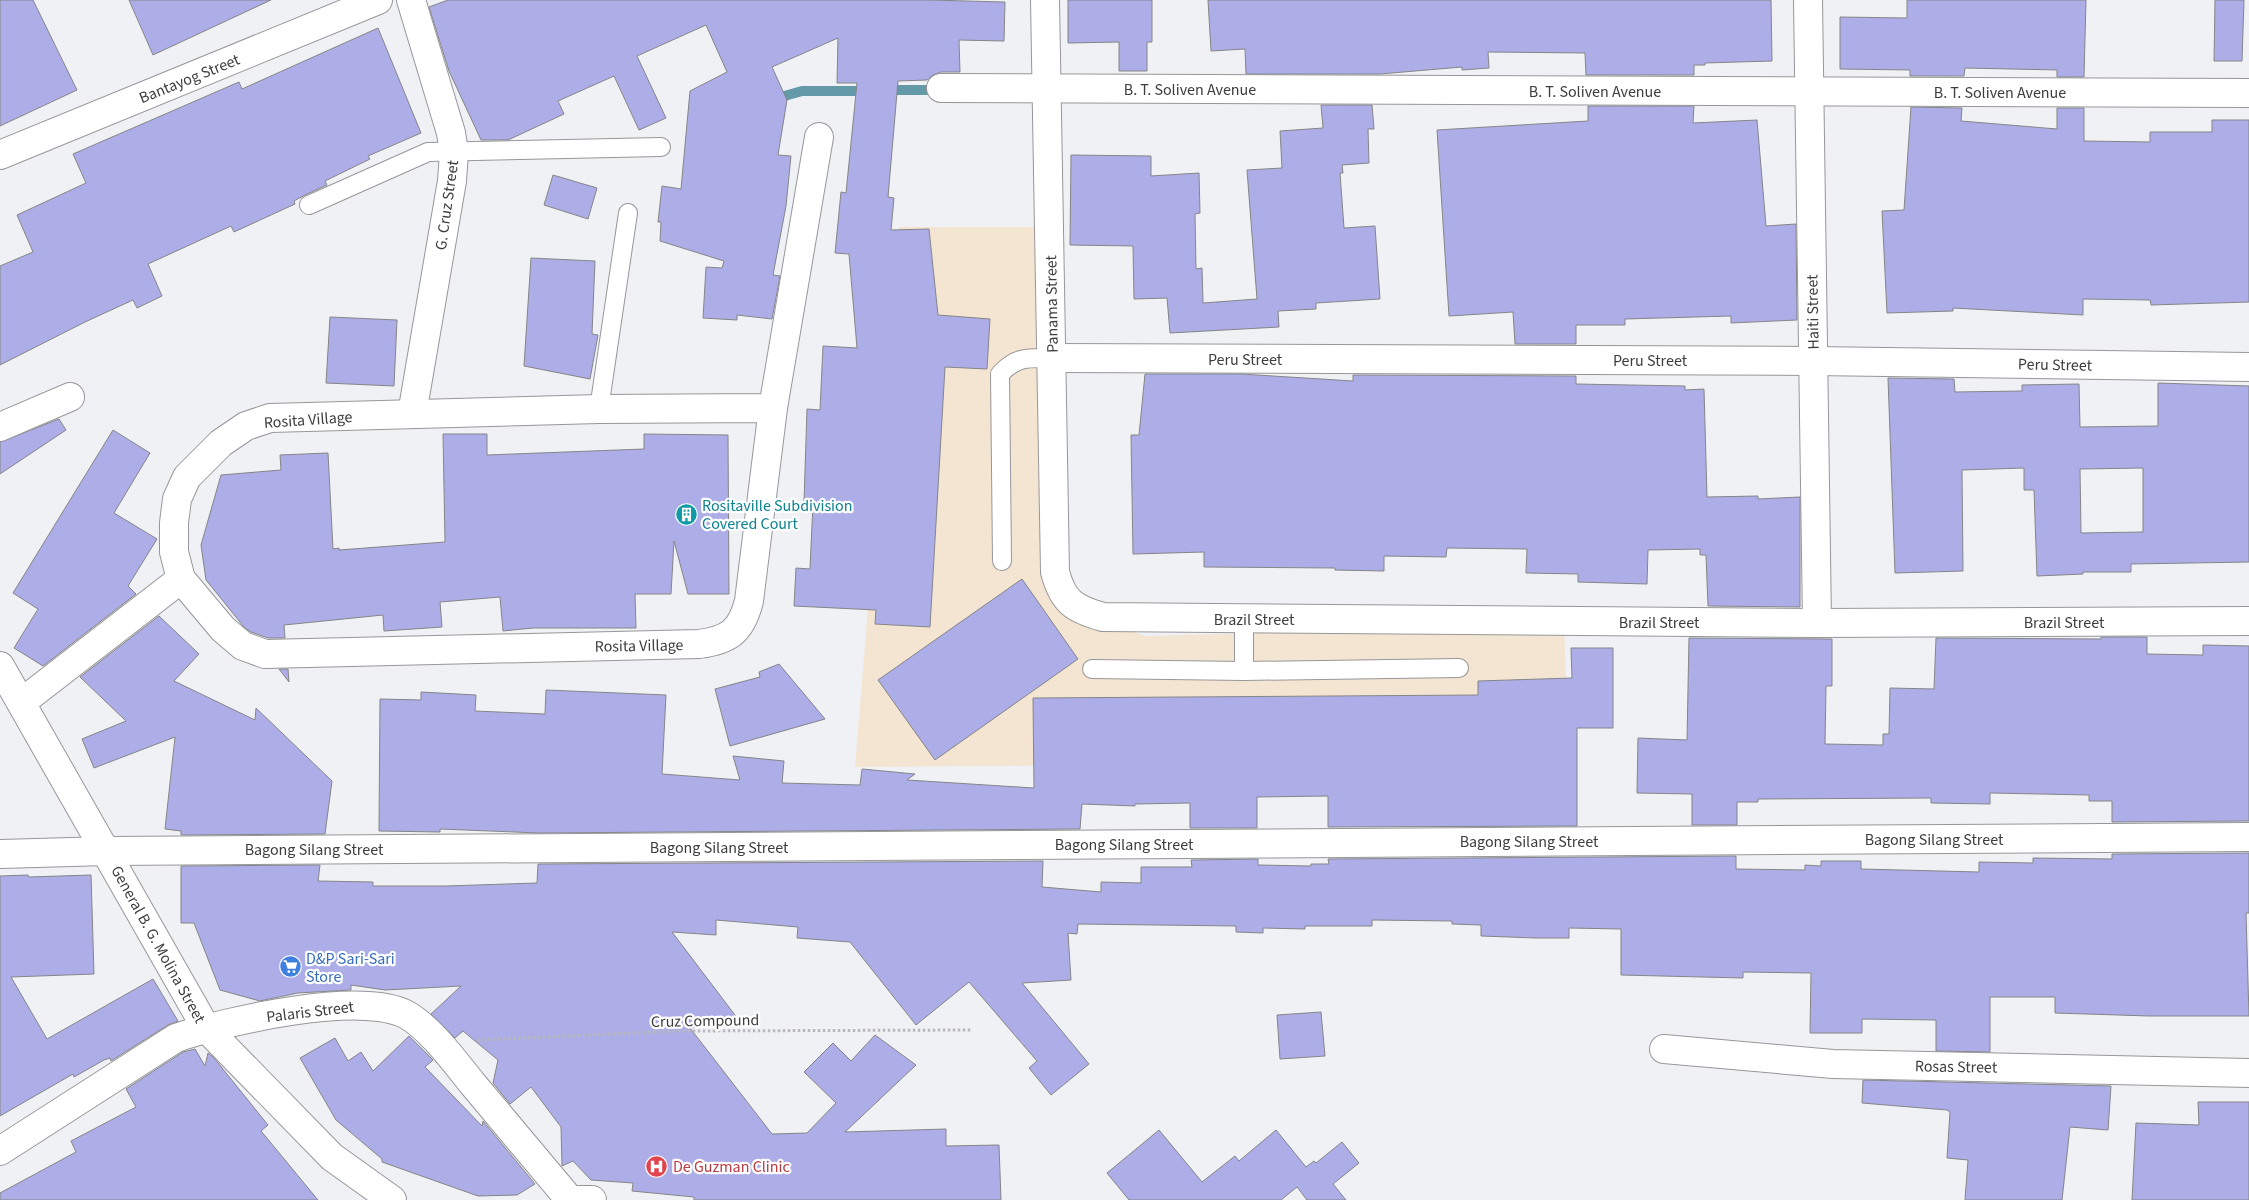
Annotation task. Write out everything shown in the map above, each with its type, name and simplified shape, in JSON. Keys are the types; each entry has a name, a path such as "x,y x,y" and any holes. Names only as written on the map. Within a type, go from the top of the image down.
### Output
{"street":[{"name":"Bantayog Street","path":"0,155 378,0"},
{"name":"G. Cruz Street","path":"411,0 451,133 454,152 452,181 412,414"},
{"name":"Panama Street","path":"1045,0 1055,572 1060,588 1071,605"},
{"name":"Haiti Street","path":"1808,0 1817,623"},
{"name":"B. T. Soliven Avenue","path":"941,88 2249,93"},
{"name":"Rosita Village","path":"773,408 599,408 270,418 246,426 222,443 187,477 177,500 174,523 174,552 181,579 223,629 243,646 265,654 699,644 720,641 736,630 745,616 749,602 773,408 819,136"},
{"name":"Peru Street","path":"1052,358 1813,361 2249,367"},
{"path":"0,427 70,397"},
{"path":"22,702 181,579"},
{"name":"Brazil Street","path":"1071,605 1084,612 1103,618 1817,623 2249,620"},
{"name":"General B. G. Molina Street","path":"0,666 206,1028 332,1157 392,1200"},
{"name":"Bagong Silang Street","path":"0,854 107,851 2249,836"},
{"name":"Palaris Street","path":"0,1152 176,1038 206,1028 348,1004 377,1005 407,1015 438,1042 570,1200"},
{"name":"Rosas Street","path":"1664,1049 1833,1064 2249,1073"},
{"path":"574,1200 592,1200"}],"lane":[{"path":"309,205 428,152 661,147"},
{"path":"599,408 628,213"},
{"path":"1002,561 1000,374 1010,363 1023,358 1052,358"},
{"path":"1244,618 1244,671"},
{"path":"1092,670 1244,671 1459,668"}],"path":[{"name":"Cruz Compound","path":"438,1042 679,1032 972,1030"}],"shaded area":[{"path":"899,227 1055,227 1056,562 1088,616 1145,636 1564,625 1569,761 855,767"}],"building":[{"path":"0,0 33,0 77,90 0,126"},
{"path":"129,0 271,0 153,55"},
{"path":"448,0 930,0 1005,2 1004,41 959,40 960,72 941,72 927,80 898,81 888,197 894,198 891,230 929,229 938,315 990,319 987,369 945,367 930,627 875,624 876,610 794,606 796,568 810,569 813,503 804,502 807,409 820,410 823,346 857,348 849,254 835,253 841,192 846,193 857,83 837,83 838,38 772,67 787,100 778,155 791,156 786,206 773,275 780,276 772,319 737,315 737,320 703,318 706,267 722,268 724,261 660,241 661,222 658,222 662,186 681,189 690,91 727,72 706,25 637,56 666,118 639,130 614,76 558,101 564,114 508,140 481,140 449,71 429,7"},
{"path":"1068,0 1152,0 1152,42 1147,42 1147,71 1119,71 1119,42 1068,43"},
{"path":"1208,0 1771,0 1772,61 1705,63 1705,65 1694,65 1694,75 1586,75 1585,53 1488,52 1489,68 1462,70 1462,67 1380,74 1246,74 1245,49 1211,51"},
{"path":"1907,0 2086,0 2084,77 2057,77 2057,70 1965,68 1964,76 1910,76 1910,70 1840,69 1840,17 1907,18"},
{"path":"2215,0 2244,0 2242,61 2214,61"},
{"path":"378,28 421,133 368,156 370,159 325,181 327,185 294,201 295,204 234,232 231,226 148,264 162,296 137,308 133,300 0,365 0,266 33,252 17,215 86,183 73,154 239,82 242,89"},
{"path":"1321,105 1372,105 1374,129 1368,129 1369,163 1342,165 1343,173 1340,173 1344,228 1375,226 1380,299 1316,303 1316,309 1278,311 1279,327 1170,333 1167,298 1134,299 1133,246 1070,245 1071,155 1151,156 1151,176 1199,173 1200,213 1195,214 1196,269 1202,268 1203,303 1257,299 1247,170 1282,168 1280,131 1323,128"},
{"path":"1588,106 1694,106 1693,123 1757,120 1766,226 1796,224 1797,320 1731,323 1731,316 1625,319 1625,325 1576,325 1576,344 1515,344 1513,312 1449,316 1437,130 1588,121"},
{"path":"1911,107 1962,108 1961,121 2057,129 2057,108 2084,108 2084,141 2150,142 2150,132 2212,132 2212,120 2249,120 2249,302 2151,305 2150,300 2083,299 2083,315 1953,308 1953,311 1887,313 1882,211 1904,210"},
{"path":"553,175 597,188 588,219 544,205"},
{"path":"531,258 595,261 592,334 598,335 590,379 524,366"},
{"path":"330,317 397,320 394,386 326,383"},
{"path":"1145,374 1241,374 1353,381 1353,375 1576,376 1576,384 1685,386 1685,390 1704,389 1707,497 1758,496 1758,499 1800,497 1800,607 1708,606 1706,555 1700,555 1700,549 1648,550 1647,584 1578,582 1578,574 1526,573 1527,549 1447,548 1446,557 1384,556 1384,571 1335,570 1335,568 1204,567 1204,552 1133,554 1131,435 1139,435"},
{"path":"1888,378 1954,379 1955,392 2022,391 2022,385 2079,384 2080,427 2158,426 2158,383 2249,386 2249,562 2131,564 2131,572 2083,572 2083,574 2037,576 2034,490 2024,490 2024,468 1962,470 1963,571 1895,573","holes":["2143,468 2143,532 2081,533 2080,469"]},
{"path":"59,419 66,430 0,474 0,442"},
{"path":"113,430 150,453 114,513 157,539 128,586 136,594 43,666 14,648 38,609 13,593"},
{"path":"443,434 487,434 487,455 644,449 644,434 728,435 729,594 688,594 674,541 671,594 635,594 636,628 533,628 503,631 500,597 440,602 442,627 384,631 383,615 284,625 285,638 268,638 251,632 244,627 206,580 201,545 221,475 281,470 280,455 328,453 333,549 445,542"},
{"path":"1022,579 1078,659 935,760 878,680"},
{"path":"159,616 199,654 174,681 255,720 256,708 332,781 325,834 181,835 181,831 165,829 175,737 94,768 82,739 126,721 80,677"},
{"path":"2101,637 2147,637 2147,654 2203,655 2203,645 2249,646 2249,821 2112,822 2112,801 2089,801 2089,795 1990,793 1990,804 1931,803 1931,798 1758,799 1758,802 1737,802 1737,825 1692,825 1692,794 1637,793 1638,738 1687,740 1689,638 1832,639 1832,686 1826,686 1825,744 1883,745 1883,734 1889,734 1890,688 1934,689 1936,638 2101,639"},
{"path":"1571,648 1613,648 1613,728 1577,728 1577,826 1328,827 1328,796 1257,797 1257,828 1190,828 1190,803 1135,804 1135,806 1082,804 1080,829 539,833 440,829 440,832 379,831 380,699 421,700 421,692 476,695 475,711 545,714 546,690 666,695 662,774 740,780 733,756 784,761 782,783 860,785 862,769 915,774 907,780 1034,788 1033,698 1478,695 1478,681 1572,678"},
{"path":"779,664 825,719 730,746 715,689 760,677 759,672"},
{"path":"279,669 288,669 289,682"},
{"path":"2249,853 2249,913 2246,913 2249,1016 2149,1016 2055,1013 2055,997 1990,997 1990,1052 1936,1051 1936,1020 1862,1019 1862,1033 1810,1033 1811,973 1743,972 1743,978 1621,975 1621,929 1569,928 1569,938 1536,938 1481,936 1481,925 1452,924 1452,921 1372,920 1372,926 1305,926 1305,929 1263,928 1263,933 1236,932 1236,926 1078,924 1077,934 1068,933 1071,980 1022,983 1089,1064 1051,1095 1029,1068 1037,1061 969,982 916,1025 850,942 797,938 798,927 716,920 716,935 672,932 738,1019 690,1028 772,1134 807,1133 836,1103 804,1072 833,1043 851,1061 875,1035 916,1065 845,1132 946,1129 946,1146 999,1145 1001,1200 694,1200 694,1197 632,1191 633,1183 591,1180 573,1161 562,1166 561,1127 531,1087 510,1104 493,1083 498,1060 463,1031 455,1038 431,1014 461,986 385,990 351,985 351,990 298,993 260,1001 220,990 194,923 181,923 181,866 320,865 318,881 373,882 373,886 446,886 537,883 538,864 1043,861 1042,887 1101,892 1101,882 1141,883 1141,867 1192,867 1191,860 1258,859 1258,865 1311,866 1311,864 1329,864 1328,859 1736,856 1736,869 1805,870 1805,865 1821,866 1821,861 1861,861 1861,869 1979,872 1979,862 2033,863 2033,858 2112,859 2112,854"},
{"path":"28,875 29,877 91,875 94,974 11,977 47,1039 153,979 178,1021 168,1025 111,1061 110,1058 104,1060 74,1077 73,1074 0,1116 0,876"},
{"path":"1321,1012 1325,1056 1280,1059 1277,1015"},
{"path":"409,1036 433,1060 425,1067 482,1126 483,1121 535,1184 517,1195 478,1196 382,1162 382,1159 336,1120 300,1058 335,1038 348,1061 361,1052 373,1071"},
{"path":"195,1049 205,1066 208,1053 214,1058 268,1125 261,1131 318,1200 0,1200 0,1193 76,1152 71,1141 136,1107 126,1089 183,1052"},
{"path":"1863,1080 2111,1086 2108,1130 2070,1127 2062,1200 1965,1200 1968,1160 1947,1158 1950,1112 1947,1110 1862,1103"},
{"path":"2198,1102 2249,1102 2249,1200 2132,1200 2136,1123 2199,1125"},
{"path":"1159,1130 1202,1182 1235,1156 1239,1161 1276,1130 1306,1167 1314,1161 1316,1163 1342,1142 1359,1163 1333,1184 1346,1200 1307,1200 1297,1187 1281,1200 1129,1200 1107,1173"}],"waterway":[{"path":"885,90 941,90"},
{"path":"774,99 802,91 868,91"}],"place":[{"name":"Rositaville Subdivision Covered Court","path":"686,514"},
{"name":"D&P Sari-Sari Store","path":"290,967"},
{"name":"De Guzman Clinic","path":"657,1166"}]}
